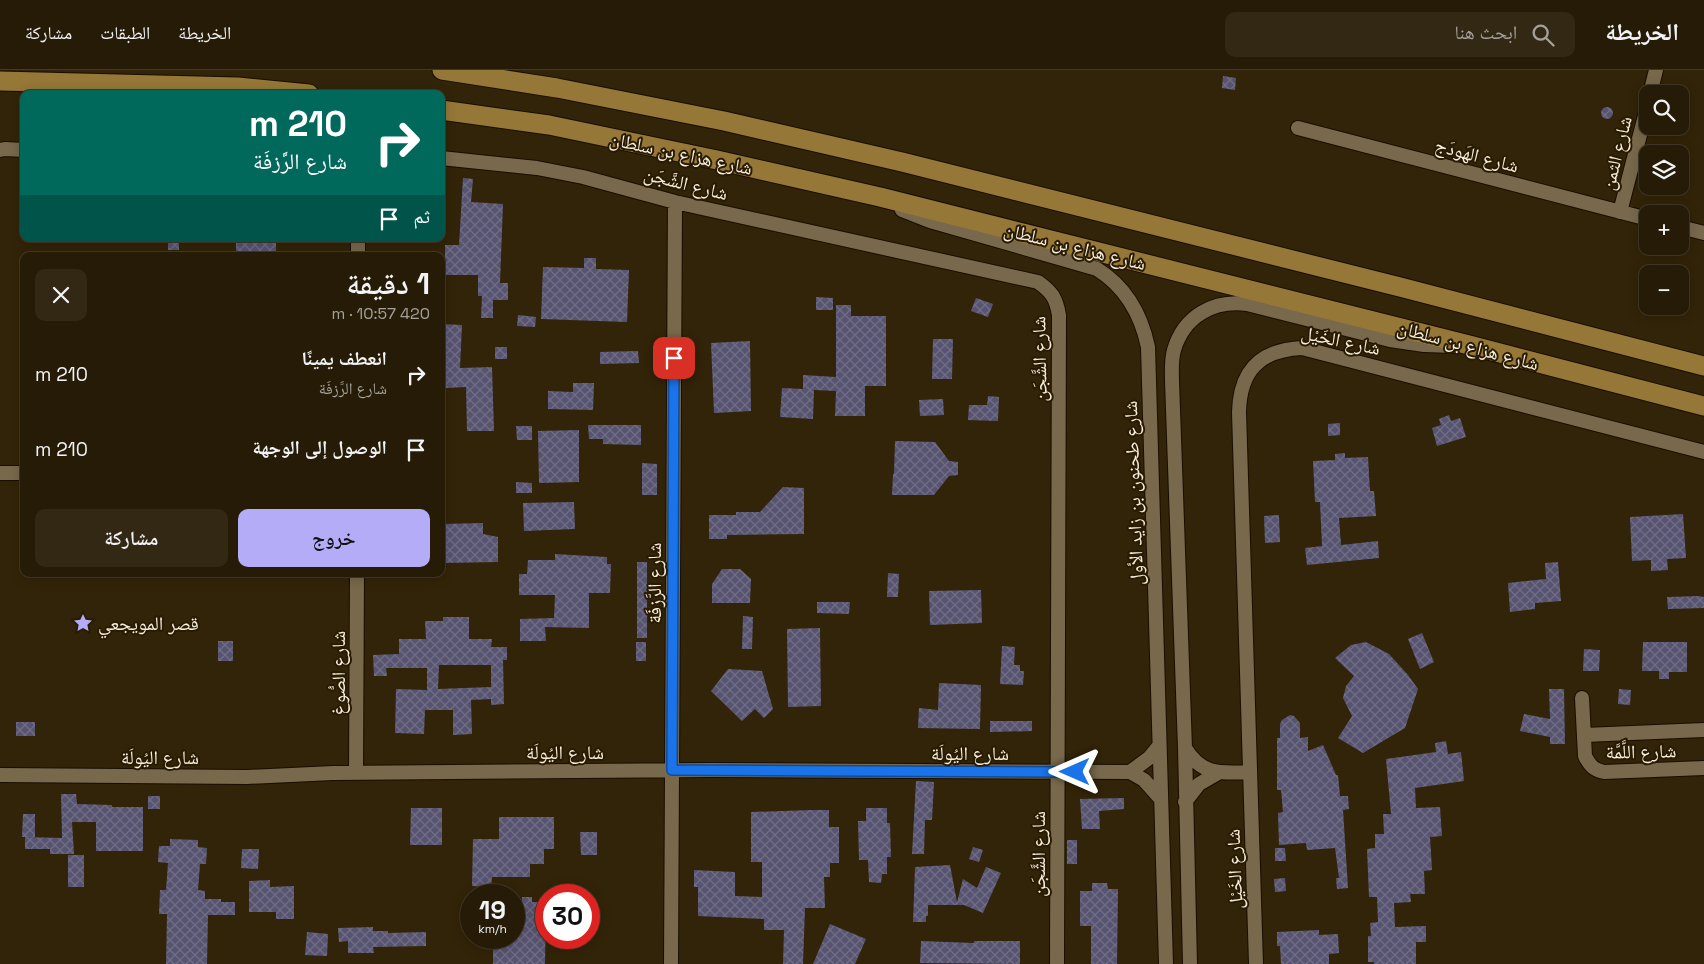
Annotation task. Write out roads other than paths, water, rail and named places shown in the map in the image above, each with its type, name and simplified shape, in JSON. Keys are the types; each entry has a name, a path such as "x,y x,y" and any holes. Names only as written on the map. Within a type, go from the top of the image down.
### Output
{"main road":[{"name":"شارع هزاع بن سلطان","path":"442,70 475,72 724,121 902,162 1400,287 1704,366"},
{"path":"0,81 238,87 268,90"},
{"name":"شارع هزاع بن سلطان","path":"445,111 549,125 717,160 880,197 1704,406"}],"street":[{"path":"1652,85 1656,70"},
{"name":"شارع الهَودَج","path":"1298,128 1639,216"},
{"name":"شارع الثمن","path":"1620,212 1640,135"},
{"path":"0,150 20,150"},
{"path":"0,161 9,154 20,151"},
{"name":"شارع الشَّجَن","path":"445,158 490,162 555,172 629,188 675,202 1038,282 1049,290 1056,302 1059,315 1057,964"},
{"name":"شارع طحنون بن زايد الأول","path":"880,197 904,211 930,221 1097,269 1119,286 1132,302 1139,315 1148,347 1166,964"},
{"name":"شارع الرَّزفَة","path":"671,964 675,202"},
{"path":"1689,229 1704,233"},
{"path":"1190,964 1172,381 1174,351 1179,337 1187,325 1211,307 1225,303 1235,303 1246,304 1407,344 1441,347 1469,345"},
{"name":"شارع الخَيْل","path":"1256,964 1239,412 1242,387 1246,376 1256,363 1270,354 1286,349 1302,348 1704,452"},
{"path":"0,473 20,473"},
{"name":"شارع الصُّوغ","path":"356,772 357,577"},
{"name":"شارع اللَّمَّة","path":"1582,698 1585,756 1589,764 1596,770 1604,772 1704,768"},
{"path":"1584,735 1704,730"},
{"path":"1159,746 1149,758 1130,772 1144,780 1160,798"},
{"path":"1184,748 1190,758 1198,765 1218,773 1250,772"},
{"name":"شارع اليُولَة","path":"0,775 247,777 356,772 672,770 1130,772"},
{"path":"1185,802 1198,784 1218,773"}],"place":[{"name":"قصر المويجعي","path":"83,623"}]}
